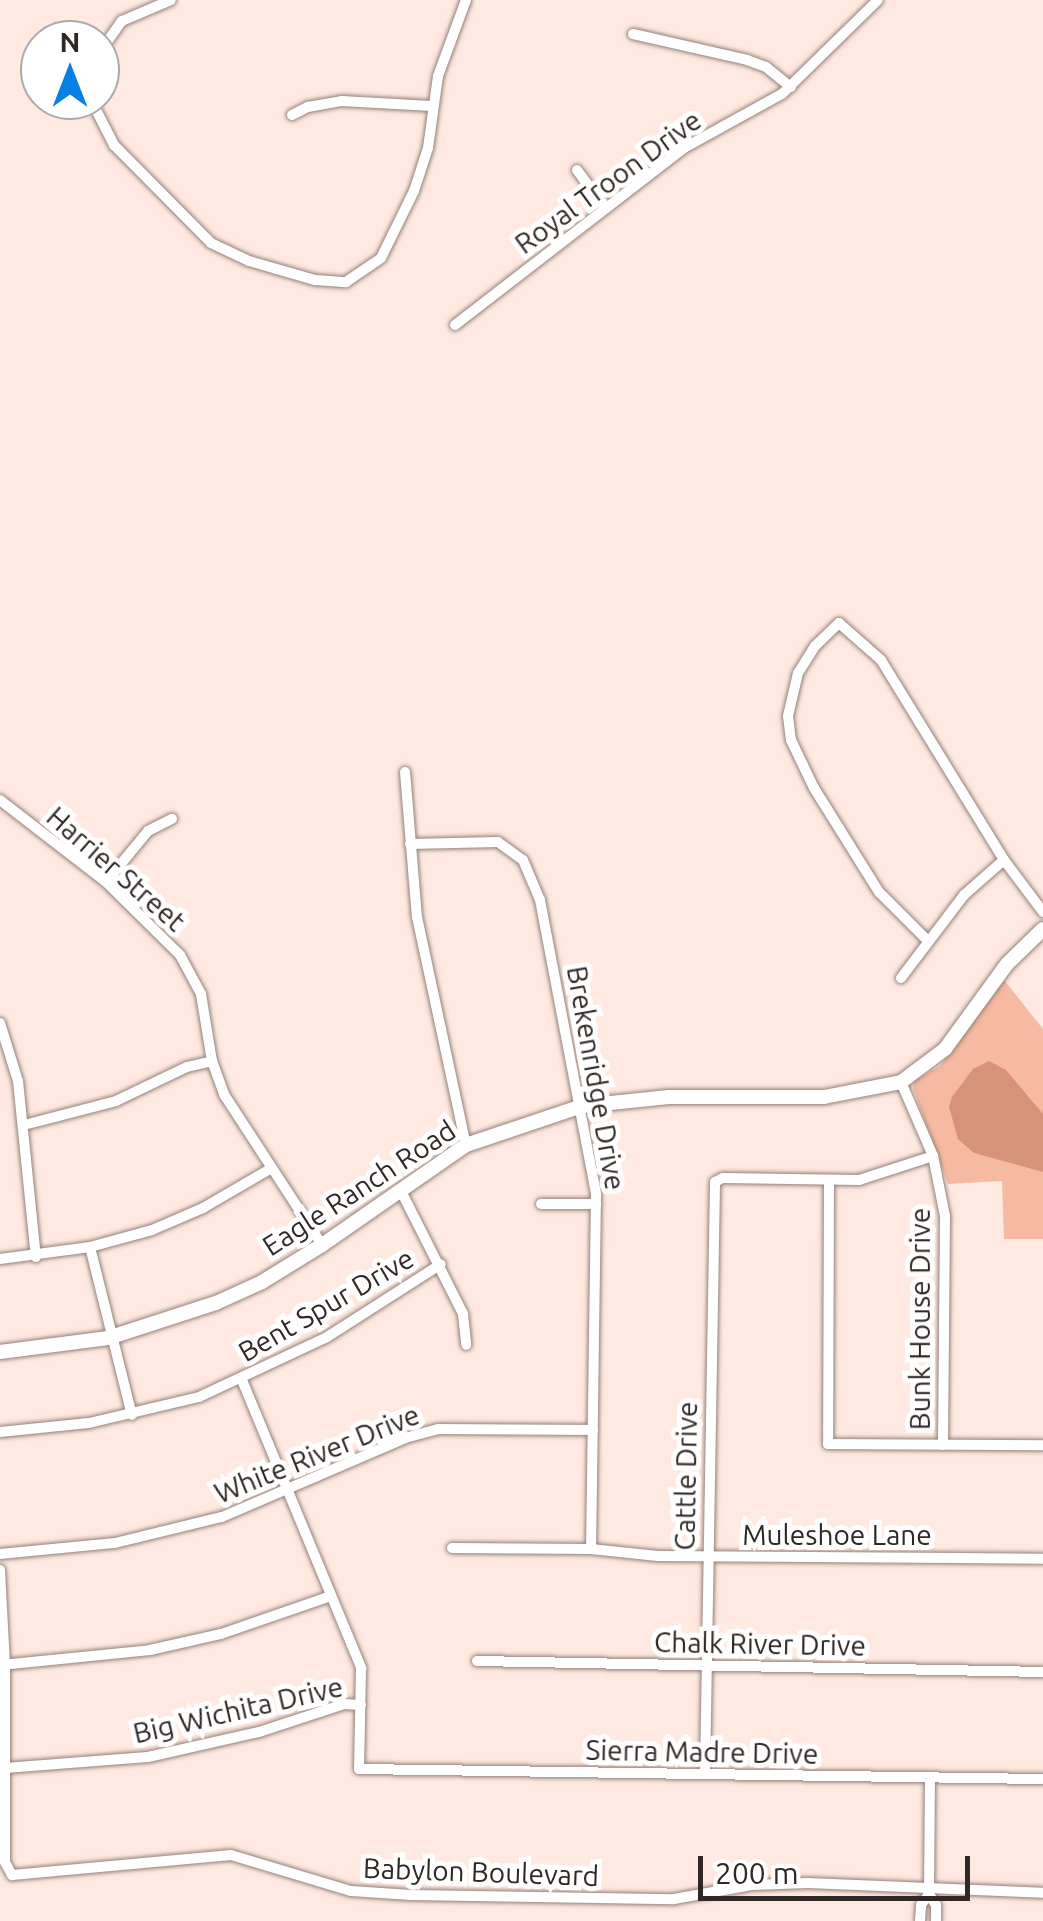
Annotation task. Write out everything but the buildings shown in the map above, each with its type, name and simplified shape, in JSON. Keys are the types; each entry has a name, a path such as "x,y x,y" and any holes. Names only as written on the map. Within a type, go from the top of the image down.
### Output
{"street":[{"path":"120,24 171,0"},
{"path":"101,120 114,145 211,243 282,270 346,282 372,268 388,246 426,159 432,106 446,47 466,0"},
{"name":"Royal Troon Drive","path":"455,324 684,148 791,87 878,0"},
{"path":"633,34 757,64 791,87"},
{"path":"292,115 308,107 342,101 432,106"},
{"path":"577,170 604,208"},
{"path":"928,941 879,892 814,788 791,740 788,716 798,673 840,618 881,660 1004,860 1043,912"},
{"path":"405,772 417,917 466,1145"},
{"name":"Harrier Street","path":"0,800 106,882 180,955 194,975 212,1062 225,1096 322,1245"},
{"path":"106,882 148,831 172,818"},
{"name":"Brekenridge Drive","path":"410,844 498,842 512,849 533,874 582,1106 596,1204 591,1549"},
{"path":"901,978 964,895 1004,860"},
{"name":"Eagle Ranch Road","path":"0,1352 112,1338 216,1303 322,1245 466,1145 582,1106 669,1097 824,1097 900,1082 946,1049 1008,964 1043,929"},
{"path":"0,1023 18,1082 36,1256"},
{"path":"24,1125 116,1102 186,1067 212,1062"},
{"name":"Bunk House Drive","path":"900,1082 933,1156 945,1216 944,1445"},
{"path":"933,1156 877,1176 829,1182 828,1444 1043,1445"},
{"path":"0,1260 90,1247 152,1230 203,1208 270,1168"},
{"name":"Cattle Drive","path":"705,1774 717,1180 829,1182"},
{"path":"401,1191 463,1314 466,1345"},
{"path":"541,1204 596,1204"},
{"path":"90,1247 132,1415"},
{"name":"Bent Spur Drive","path":"0,1432 132,1415 242,1380 327,1337 441,1264"},
{"path":"242,1380 362,1668 361,1705"},
{"name":"White River Drive","path":"0,1554 51,1552 162,1533 289,1492 405,1438 439,1429 594,1430"},
{"name":"Muleshoe Lane","path":"452,1548 1043,1560"},
{"path":"0,1570 5,1768"},
{"path":"2,1665 150,1650 221,1634 331,1596"},
{"name":"Chalk River Drive","path":"477,1661 1043,1672"},
{"name":"Big Wichita Drive","path":"5,1768 148,1757 259,1732 344,1704 361,1705"},
{"name":"Sierra Madre Drive","path":"361,1705 359,1769 1043,1779"},
{"name":"Babylon Boulevard","path":"5,1768 7,1872 23,1876 231,1855 351,1891 411,1895 674,1898 752,1885 929,1890"},
{"path":"930,1777 929,1890 936,1905 936,1921"},
{"path":"929,1890 1043,1893"},
{"path":"920,1921 921,1905 929,1890"}],"shaded area":[{"path":"1004,980 1043,1029 1043,1239 1004,1239 1002,1181 948,1184 913,1088 914,1081 940,1066"},
{"path":"989,1061 1006,1070 1043,1114 1043,1172 974,1153 958,1139 949,1107 952,1097 973,1069"}]}
